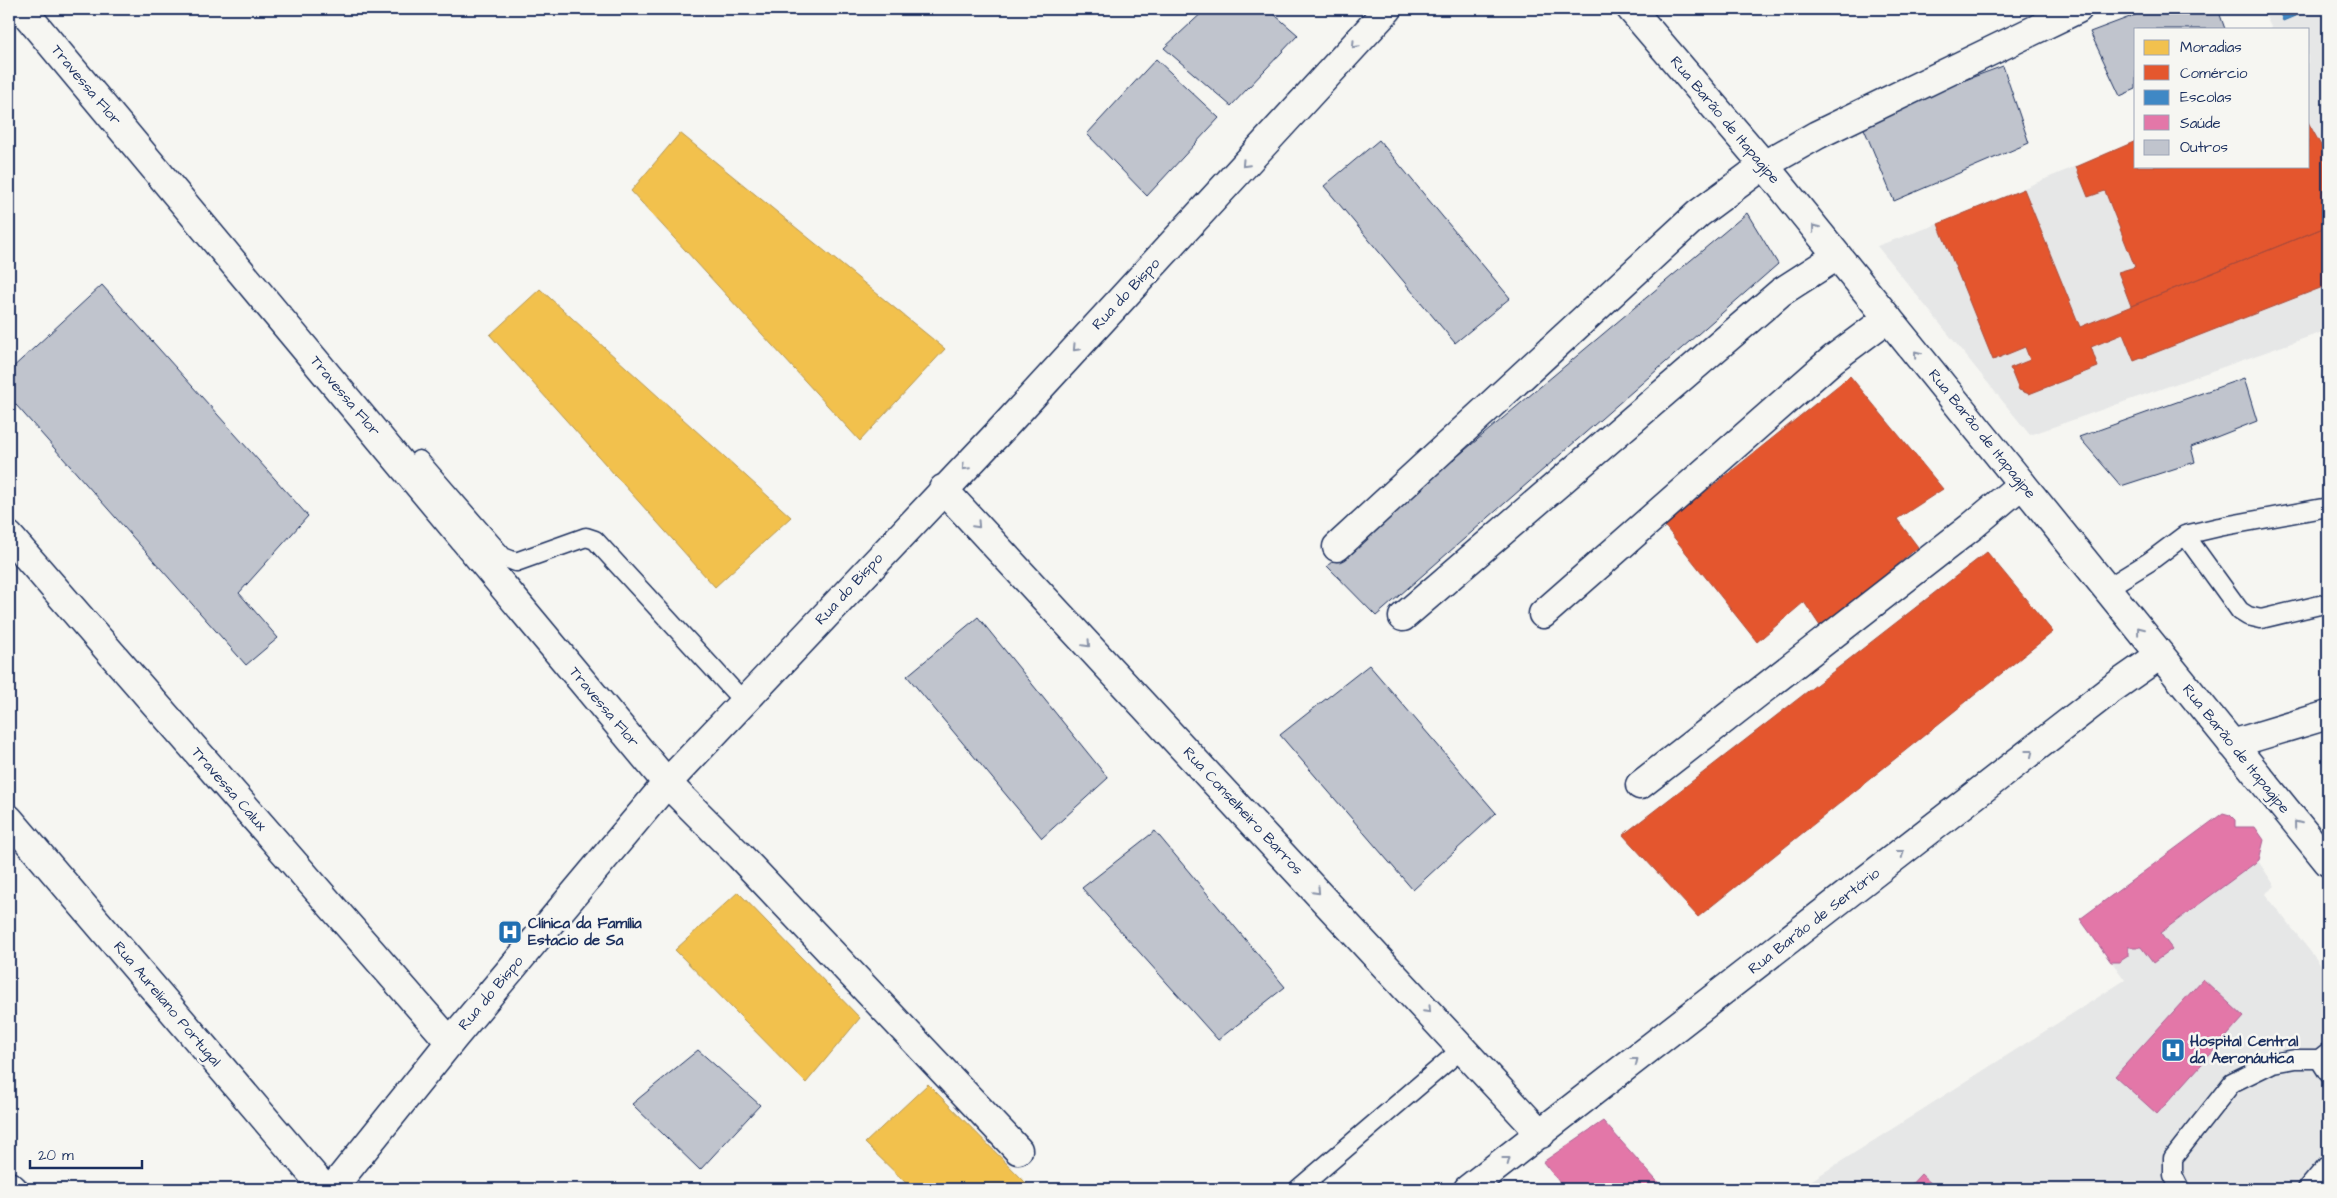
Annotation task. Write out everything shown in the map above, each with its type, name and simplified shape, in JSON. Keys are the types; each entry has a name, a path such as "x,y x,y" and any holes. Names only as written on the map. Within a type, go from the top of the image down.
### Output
{"street":[{"name":"Travessa Flor","path":"22,9 667,783 740,856 1018,1150"},
{"name":"Rua do Bispo","path":"332,1189 450,1042 667,783 943,489 1003,428 1388,9"},
{"name":"Rua Barão de Itapagipe","path":"1630,9 1764,165 2328,862"},
{"path":"1337,547 1698,214 1764,165 1816,135 2078,9"},
{"path":"1402,617 1781,292 1837,256"},
{"path":"1544,614 1833,359 1888,318"},
{"path":"1640,785 1971,528 2022,484"},
{"name":"Rua Conselheiro Barros","path":"943,489 1541,1134"},
{"name":"Travessa Calux","path":"9,536 450,1042"},
{"name":"Rua Barão de Sertório","path":"1468,1189 2110,690 2160,655"},
{"path":"2232,744 2328,715"},
{"name":"Rua Aureliano Portugal","path":"9,819 324,1189"},
{"path":"9,1186 13,1189"}],"lane":[{"path":"419,460 503,557 516,562 574,540 586,537 595,540 743,701"},
{"path":"2107,588 2149,562 2185,536 2219,527 2328,507"},
{"path":"2185,536 2240,611 2248,616 2261,619 2328,603"},
{"path":"1298,1189 1462,1048"},
{"path":"2180,1189 2173,1174 2173,1158 2232,1084 2272,1063 2295,1060 2325,1061"},
{"path":"2307,1189 2328,1164"}],"shaded area":[{"path":"2262,9 2328,9 2328,330 2030,435 1877,246 1938,224 2134,142 2134,168 2310,168 2310,28 2272,28"},
{"name":"Hospital Central da Aeronáutica","path":"2223,813 2230,815 2235,820 2235,827 2275,886 2265,894 2328,974 2328,1189 1798,1189 2125,980 2080,919"}],"building: Moradias":[{"path":"680,133 945,349 860,441 631,191"},
{"path":"540,289 791,517 715,587 490,335"},
{"path":"738,892 860,1018 806,1083 675,950"},
{"path":"928,1084 1032,1189 912,1189 865,1143"}],"building: Comércio":[{"path":"2310,126 2328,158 2328,226 2131,306 2118,272 2135,267 2105,191 2088,197 2076,167 2134,142 2134,168 2310,168"},
{"path":"2024,189 2080,327 2328,226 2328,285 2134,361 2123,334 2091,347 2098,367 2029,394 2019,390 2010,368 2030,360 2025,347 1993,360 1938,224"},
{"path":"1850,376 1943,489 1897,519 1918,547 1822,629 1804,602 1757,642 1664,525"},
{"path":"1987,552 2053,632 1698,917 1623,835"}],"building: Escolas":[{"path":"2278,9 2312,9 2283,21"}],"building: Saúde":[{"path":"2223,813 2230,815 2235,820 2235,827 2255,827 2264,840 2259,860 2160,933 2172,949 2153,963 2141,947 2128,947 2128,956 2119,962 2111,962 2080,919"},
{"path":"2203,979 2244,1017 2157,1114 2115,1076"},
{"path":"1603,1121 1664,1189 1565,1189 1543,1162"},
{"path":"1921,1174 1937,1189 1907,1189"}],"building: Outros":[{"path":"1206,9 1268,9 1298,35 1231,106 1164,48"},
{"path":"2151,9 2218,9 2225,28 2134,28 2134,90 2120,96 2090,32"},
{"path":"1156,59 1219,118 1147,196 1087,134"},
{"path":"2003,66 2029,143 1894,201 1860,119"},
{"path":"1379,140 1510,298 1455,343 1324,186"},
{"path":"1747,213 1778,264 1376,616 1327,566"},
{"path":"102,285 308,516 239,593 278,638 246,665 9,397 9,371"},
{"path":"2244,378 2257,421 2191,447 2195,462 2121,486 2079,437"},
{"path":"978,617 1108,778 1042,838 907,676"},
{"path":"1369,665 1496,813 1413,890 1280,735"},
{"path":"1155,831 1285,987 1218,1040 1082,888"},
{"path":"698,1050 760,1105 700,1170 632,1104"}],"place":[{"name":"Clínica da Família Estacio de Sa","path":"510,932"},
{"name":"Hospital Central da Aeronáutica","path":"2173,1050"}]}
